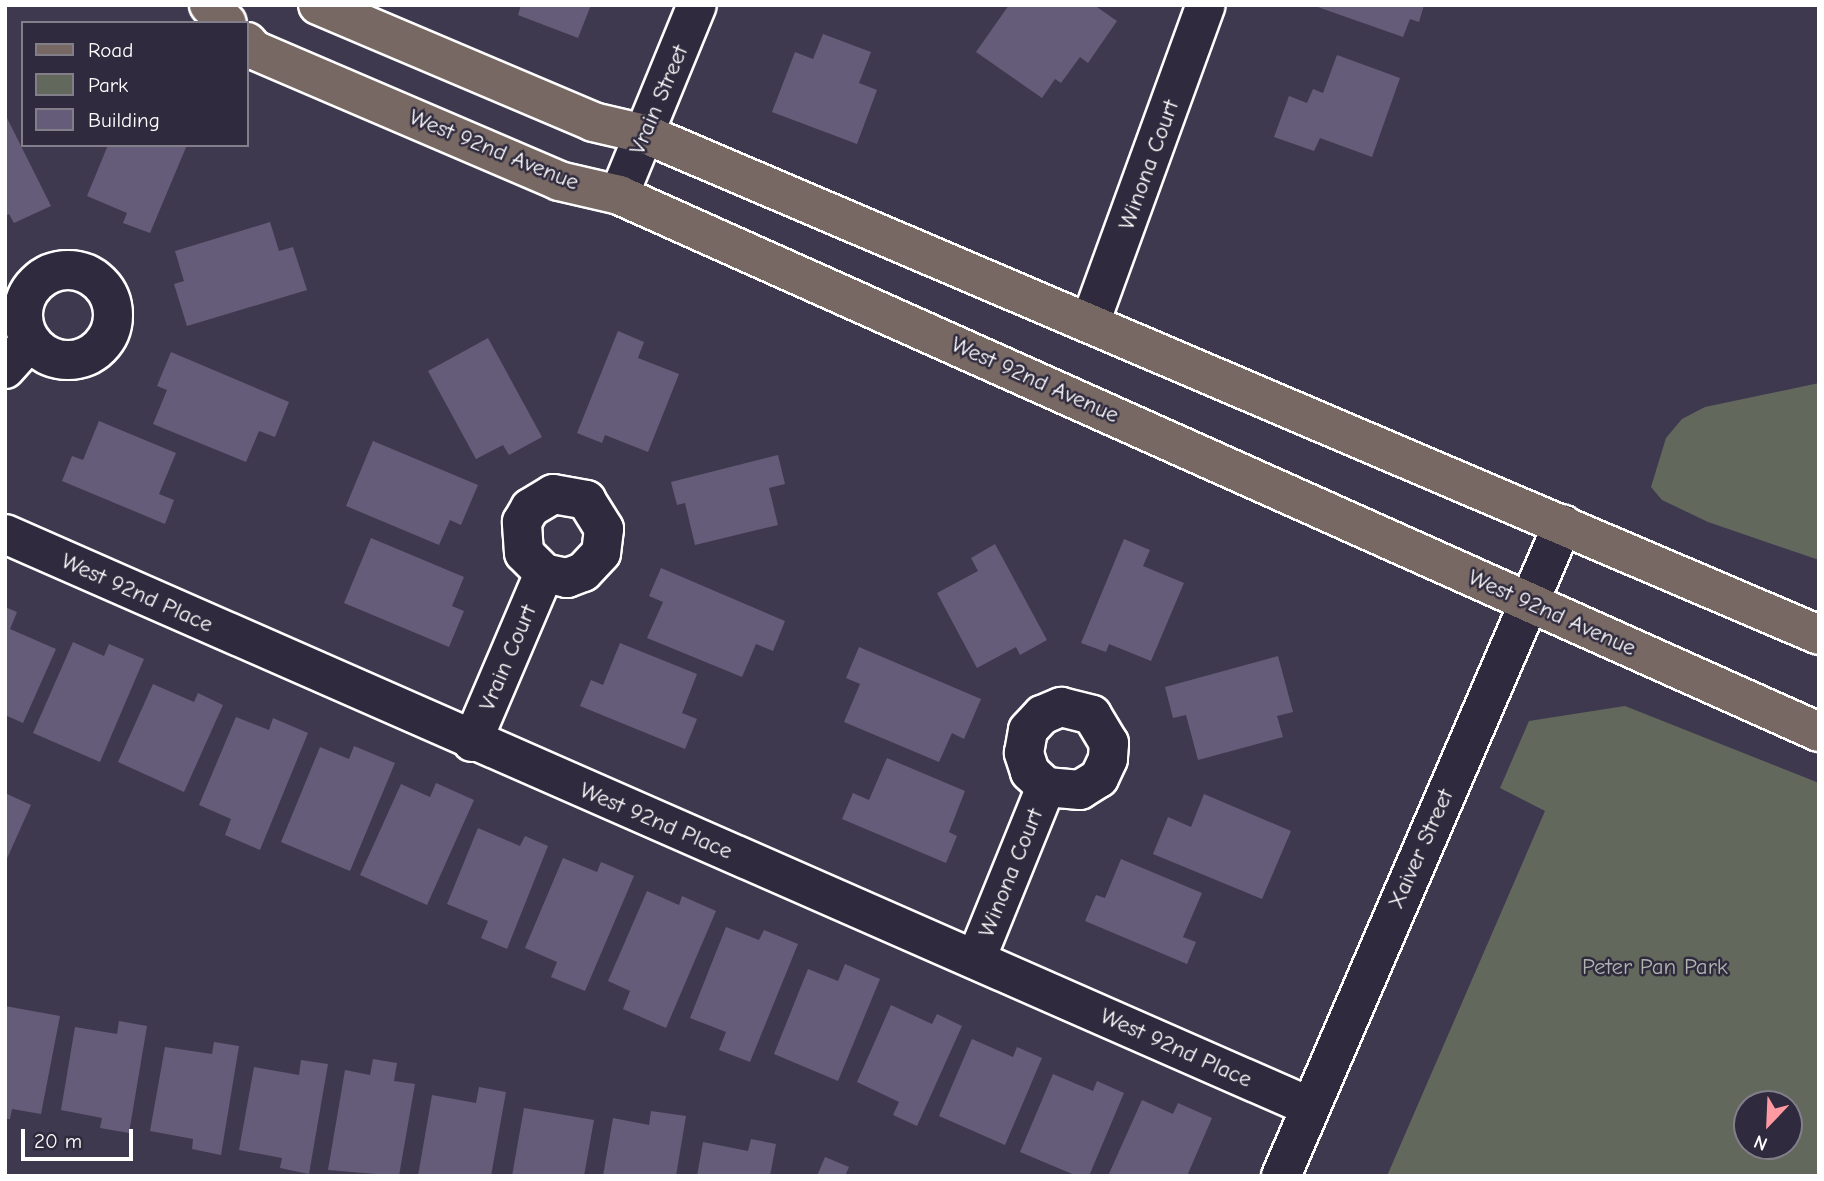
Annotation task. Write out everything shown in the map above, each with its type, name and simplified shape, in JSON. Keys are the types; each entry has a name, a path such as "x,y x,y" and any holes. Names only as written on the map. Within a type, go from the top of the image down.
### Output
{"main road":[{"path":"209,5 225,21"},
{"path":"318,5 593,122 645,134 1819,635"},
{"name":"West 92nd Avenue","path":"248,43 267,55 559,181 619,195 1819,732"}],"street":[{"name":"Vrain Street","path":"619,195 697,5"},
{"name":"Winona Court","path":"1090,323 1206,5"},
{"name":"Xaiver Street","path":"1281,1176 1308,1106 1563,524"},
{"name":"West 92nd Place","path":"5,534 472,742 976,959 1308,1106"},
{"name":"Vrain Court","path":"472,742 544,573"},
{"name":"Winona Court","path":"976,959 1046,787"}],"green space":[{"path":"1819,383 1819,560 1708,522 1662,500 1651,487 1666,438 1682,419 1705,407"},
{"name":"Peter Pan Park","path":"1625,706 1819,783 1819,1176 1387,1176 1545,811 1500,788 1529,721"}],"building":[{"path":"521,5 591,5 578,38 518,15"},
{"path":"1009,5 1094,5 1117,21 1088,63 1080,57 1061,83 1055,79 1042,98 976,52"},
{"path":"1312,5 1424,5 1419,22 1410,19 1403,37"},
{"path":"823,34 871,52 859,83 877,90 857,144 772,112 795,52 813,59"},
{"path":"1337,55 1400,78 1372,157 1320,138 1314,151 1274,137 1289,96 1307,103 1313,89 1323,93"},
{"path":"5,114 51,206 14,223 9,214 5,216"},
{"path":"107,147 186,147 150,233 123,223 127,213 87,196"},
{"path":"270,222 279,251 293,247 307,290 187,326 174,284 184,281 175,251"},
{"path":"618,331 644,342 638,358 679,374 648,452 605,435 602,443 577,433"},
{"path":"488,338 542,437 509,455 503,445 476,459 428,371"},
{"path":"171,352 289,402 275,437 259,431 246,462 153,424 167,390 157,386"},
{"path":"99,421 176,453 159,494 174,500 165,524 62,481 72,456 83,460"},
{"path":"373,441 478,485 461,525 450,520 439,545 346,506"},
{"path":"778,455 785,484 769,488 778,525 695,545 685,503 677,505 671,482"},
{"path":"371,538 464,577 452,606 464,611 449,647 344,603"},
{"path":"1124,539 1150,550 1143,566 1184,583 1151,661 1109,644 1106,652 1081,643"},
{"path":"995,544 1047,640 1020,655 1016,647 977,668 937,593 978,571 971,558"},
{"path":"661,568 785,621 773,651 756,644 742,677 647,638 663,602 649,596"},
{"path":"5,607 17,612 10,629 56,649 23,723 5,715"},
{"path":"73,642 104,656 109,644 144,659 100,762 33,733"},
{"path":"620,643 697,674 682,713 697,719 685,749 580,706 591,680 603,685"},
{"path":"859,647 981,699 964,739 952,733 939,762 844,722 860,684 846,678"},
{"path":"1278,656 1293,712 1277,716 1283,737 1198,760 1186,715 1173,718 1165,687"},
{"path":"153,684 194,702 198,693 223,705 184,792 118,762"},
{"path":"236,717 269,730 273,718 308,733 260,850 225,835 231,819 199,805"},
{"path":"354,746 395,763 350,871 281,842 320,747 349,759"},
{"path":"887,758 965,791 949,832 957,836 946,863 842,819 853,793 869,800"},
{"path":"436,783 474,800 427,905 360,875 401,784 430,797"},
{"path":"5,793 31,805 5,863"},
{"path":"1204,794 1291,831 1262,899 1153,854 1168,817 1191,827"},
{"path":"478,828 520,846 525,836 548,846 507,949 481,938 488,921 447,904"},
{"path":"563,858 597,872 601,862 634,876 585,991 551,977 557,962 525,948"},
{"path":"1121,859 1202,893 1183,937 1196,942 1187,964 1085,921 1096,895 1105,898"},
{"path":"647,891 679,905 682,896 716,911 666,1028 623,1009 630,991 608,981"},
{"path":"726,927 759,940 764,930 798,944 750,1062 719,1050 726,1032 690,1018"},
{"path":"845,964 880,979 838,1081 774,1054 808,969 838,981"},
{"path":"891,1005 932,1024 937,1014 962,1026 917,1126 893,1115 899,1102 857,1082"},
{"path":"5,1006 60,1016 41,1114 12,1109 10,1119 5,1119"},
{"path":"119,1021 147,1026 129,1133 100,1128 102,1118 61,1110 75,1027 117,1034"},
{"path":"972,1039 1013,1057 1017,1047 1042,1058 1005,1145 939,1116"},
{"path":"214,1042 239,1046 221,1155 192,1149 193,1139 150,1131 165,1047 212,1054"},
{"path":"373,1059 397,1063 394,1081 415,1084 399,1176 328,1170 345,1070 370,1075"},
{"path":"301,1060 328,1064 309,1174 280,1168 282,1158 239,1150 254,1067 299,1075"},
{"path":"1053,1074 1093,1091 1097,1081 1124,1093 1089,1176 1077,1176 1020,1152"},
{"path":"479,1087 506,1092 491,1176 418,1176 432,1095 476,1103"},
{"path":"1142,1100 1173,1114 1178,1103 1212,1118 1187,1176 1108,1176"},
{"path":"524,1108 594,1120 584,1176 512,1176"},
{"path":"651,1111 686,1116 676,1176 603,1176 613,1118 649,1125"},
{"path":"751,1139 776,1144 770,1176 697,1176 703,1142 748,1151"},
{"path":"825,1157 849,1167 845,1176 817,1176"}]}
